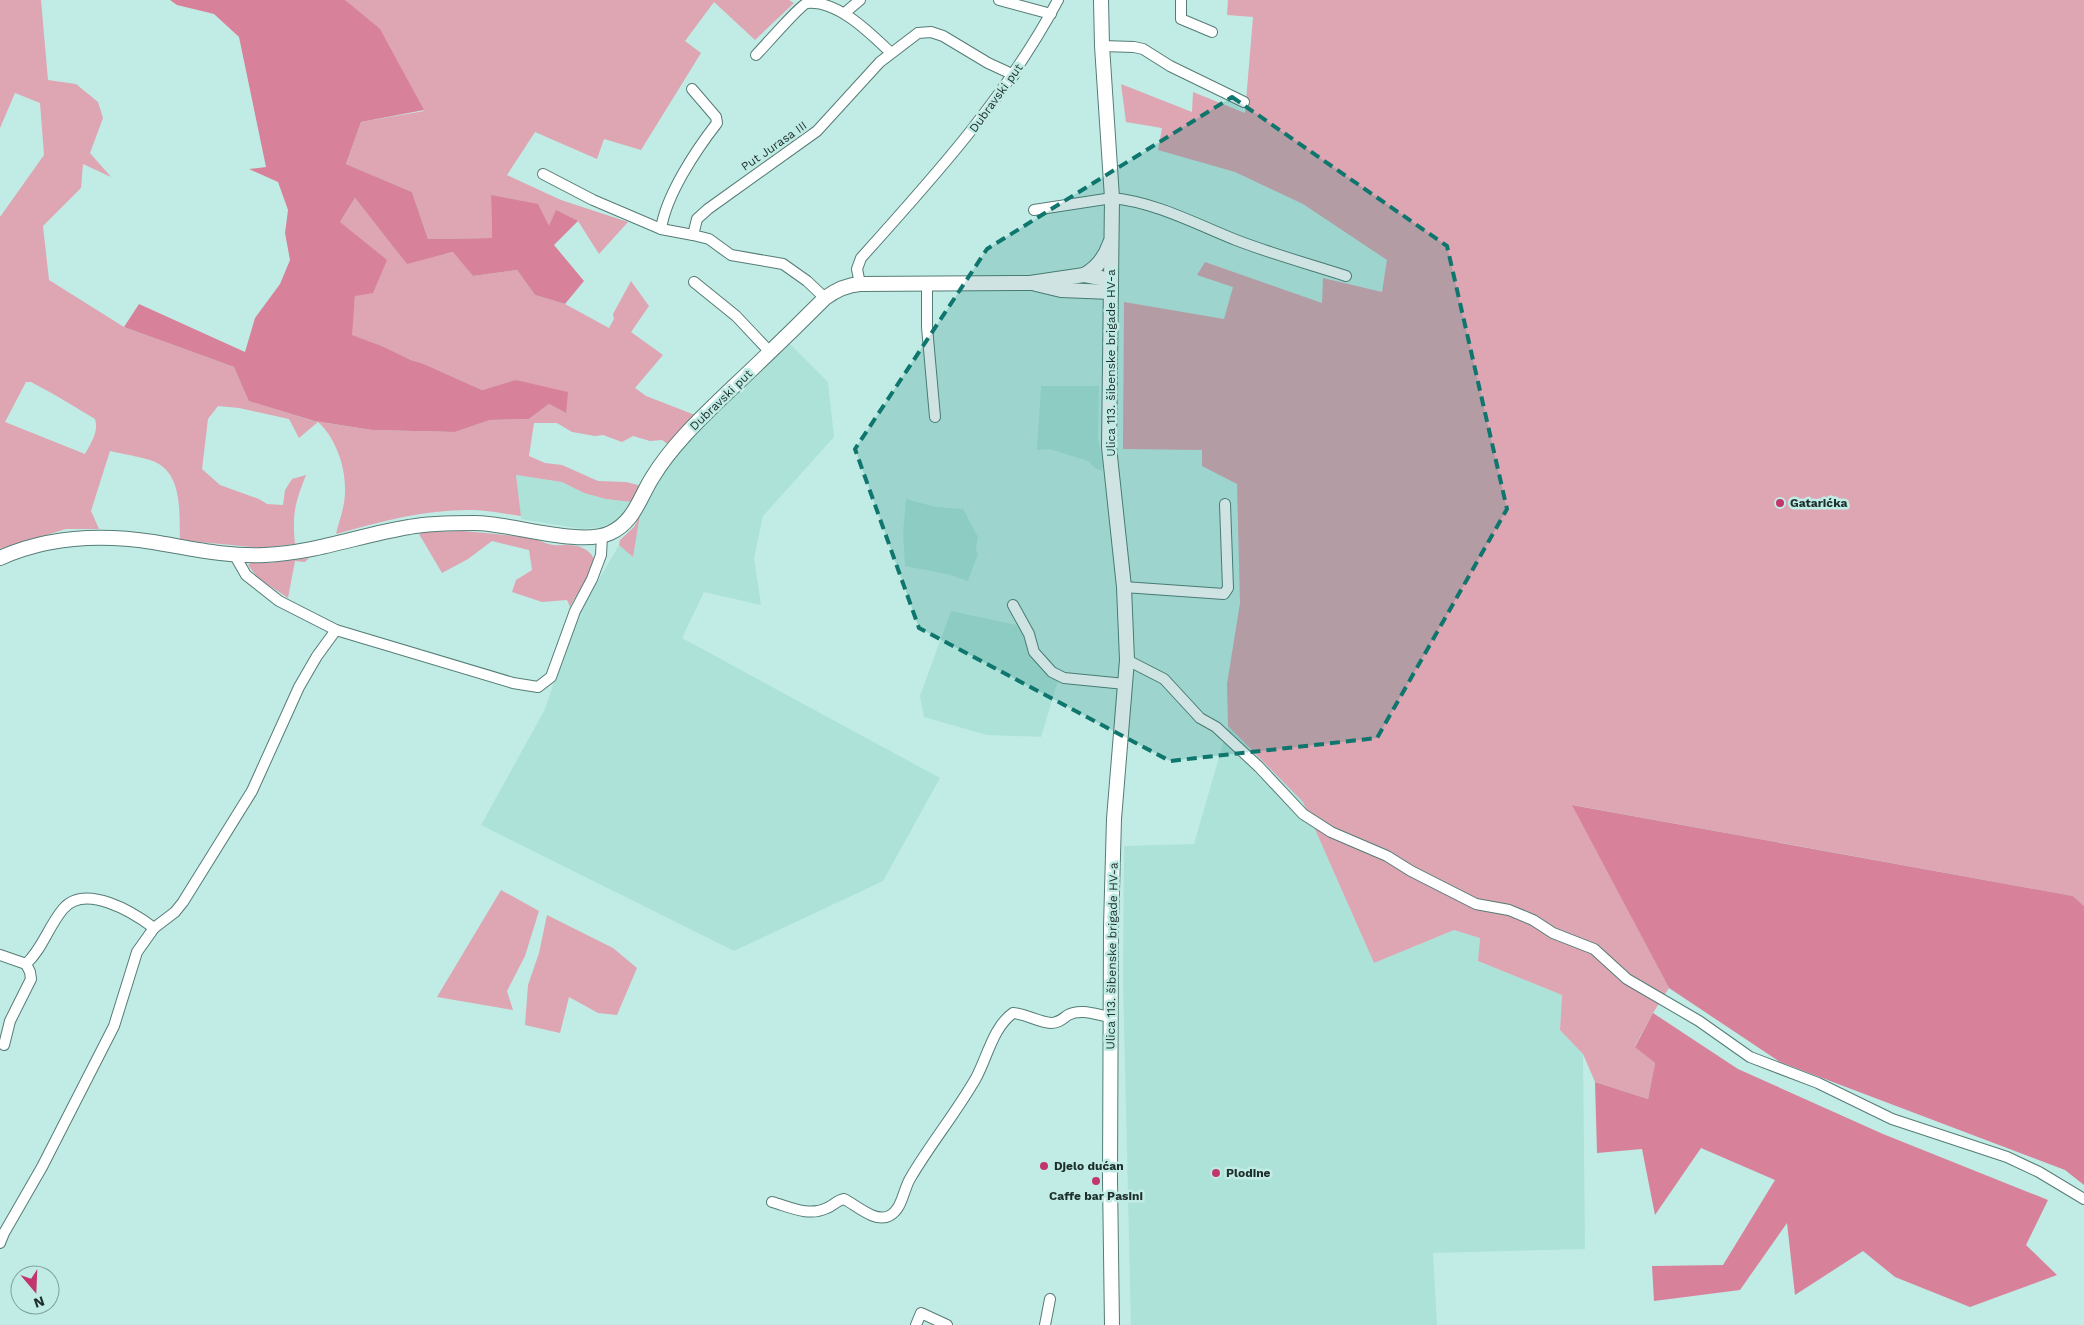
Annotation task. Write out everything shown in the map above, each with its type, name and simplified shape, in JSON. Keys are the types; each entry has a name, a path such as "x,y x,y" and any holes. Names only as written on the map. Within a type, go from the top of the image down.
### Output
{"main road":[{"name":"Ulica 113. šibenske brigade HV-a","path":"1101,0 1102,46 1112,198 1109,447 1124,587 1128,660 1114,819 1110,927 1112,1325"},
{"path":"1084,276 1104,256 1112,238"},
{"name":"Dubravski put","path":"602,536 617,529 631,517 652,478 687,432 825,298 839,289 849,285 860,284 1030,283 1084,276 1101,278 1111,288"},
{"name":"Dubravski put","path":"1030,283 1061,290 1111,288"},
{"path":"0,558 30,547 60,540 91,536 120,538 234,554 295,553 409,526 447,522 482,523 580,537 602,536"}],"street":[{"path":"847,11 860,0"},
{"path":"999,0 1051,14"},
{"name":"Dubravski put","path":"860,284 857,269 861,258 977,125 1014,74 1058,0"},
{"path":"1181,0 1181,19 1212,32"},
{"path":"756,55 806,3 824,1 847,11 892,53"},
{"name":"Put Jurasa III","path":"693,235 697,219 708,209 817,131 880,62 918,33 930,32 943,36 988,63 1014,74"},
{"path":"1102,46 1143,49 1170,66 1244,102"},
{"path":"661,229 663,214 695,151 717,123 716,117 692,89"},
{"path":"543,174 593,200 661,229 709,239 731,255 783,264 807,281 825,298"},
{"path":"1034,210 1112,198 1142,203 1238,240 1346,276"},
{"path":"694,282 736,316 770,352"},
{"path":"927,284 927,327 935,417"},
{"path":"1124,587 1224,594 1228,588 1225,504"},
{"path":"234,554 246,575 279,601 336,630 513,683 538,687 551,677 576,611 592,579 601,555 602,536"},
{"path":"1013,605 1029,634 1034,652 1052,672 1064,678 1125,684"},
{"path":"0,1243 42,1167 114,1026 137,952 154,928 175,912 183,902 252,791 299,687 316,656 336,630"},
{"path":"1128,660 1164,679 1200,718 1216,727 1259,767 1304,814 1331,832 1387,856 1411,871 1476,904 1508,910 1533,920 1553,933 1594,949 1627,979 1699,1020 1750,1058 1818,1083 1892,1119 2007,1157 2039,1172 2084,1199"},
{"path":"26,964 44,941 63,909 68,904 81,899 94,899 132,913 154,928"},
{"path":"0,955 26,964 31,979 10,1021 4,1045"},
{"path":"772,1202 805,1212 816,1212 844,1198 876,1218 888,1216 898,1208 909,1178 976,1078 1000,1027 1007,1017 1013,1013 1051,1023 1062,1021 1068,1015 1081,1012 1110,1017"},
{"path":"1045,1325 1050,1299"},
{"path":"916,1325 920,1313 947,1325"}],"highlighted area":[{"path":"1232,97 1447,246 1507,509 1377,738 1170,761 919,628 855,449 987,249"}],"shaded area":[{"path":"0,0 41,0 48,80 76,84 98,102 103,118 90,153 111,177 83,164 81,188 43,226 49,280 124,327 234,367 250,401 313,421 372,430 455,432 490,420 529,419 549,404 566,413 517,380 482,390 382,346 351,335 355,296 340,222 355,198 407,263 454,252 473,276 517,270 535,295 565,304 609,328 614,319 613,314 631,281 649,306 631,332 663,355 635,388 646,396 695,415 669,445 662,440 650,441 633,436 622,442 603,435 595,436 572,432 557,423 534,423 529,456 545,463 562,465 598,481 626,482 642,486 632,502 606,499 584,493 562,482 516,475 521,516 475,510 457,510 388,520 336,534 344,503 344,473 335,445 318,422 299,438 289,419 239,408 218,406 208,419 202,469 220,485 259,499 267,504 283,505 285,490 292,479 306,475 295,509 295,544 261,548 180,540 178,498 176,488 167,471 159,464 149,460 110,451 91,511 99,529 66,529 0,549 0,217 44,155 40,103 15,93 0,128","holes":["26,382 31,382 95,419 95,433 85,454 5,422"]},
{"path":"170,0 345,0 380,29 424,110 361,122 346,164 412,192 428,239 492,238 491,195 538,204 549,226 556,210 578,221 554,245 584,281 565,304 535,295 517,270 473,276 453,252 407,264 355,198 340,222 387,260 373,293 355,296 352,335 382,346 482,390 516,380 568,392 566,413 549,404 529,419 490,420 455,432 372,430 314,421 249,401 234,367 124,327 139,304 245,352 255,318 280,284 290,260 285,233 288,210 278,182 249,169 266,167 239,37 214,14 177,5"},
{"path":"345,0 789,0 794,3 755,40 714,2 685,41 701,53 641,150 604,139 597,159 535,132 507,175 561,200 628,222 599,254 578,221 549,226 491,195 492,238 428,239 412,192 346,164 361,122 424,111"},
{"path":"1228,0 2084,0 2084,906 2073,896 1573,805 1669,988 1635,1046 1655,1063 1648,1099 1595,1082 1583,1054 1560,1030 1562,995 1478,961 1480,938 1454,930 1374,963 1303,802 1228,726 1227,684 1240,603 1237,484 1202,466 1202,450 1123,449 1124,302 1224,319 1233,287 1197,275 1205,262 1322,303 1323,278 1382,292 1387,260 1303,204 1235,172 1158,150 1162,128 1126,122 1121,84 1192,112 1193,92 1245,113 1253,17 1227,15"},
{"path":"787,341 828,382 834,437 763,516 754,558 761,605 704,592 682,638 940,778 883,881 734,951 481,825 544,711 577,617 619,545 633,556 640,515 652,486 687,440"},
{"path":"1041,386 1099,386 1098,439 1103,461 1102,471 1095,468 1088,461 1049,449 1037,450"},
{"path":"516,475 562,482 584,493 606,499 632,502 621,516 612,523 601,527 582,529 521,519"},
{"path":"906,499 936,507 963,509 978,537 976,550 978,554 968,581 947,574 905,566 903,533"},
{"path":"640,515 633,557 619,545 620,540 634,527"},
{"path":"462,531 517,536 553,545 579,547 592,555 593,565 570,607 567,600 542,602 512,592 516,580 532,570 529,550 492,541 468,559 442,573 419,534 425,532"},
{"path":"309,558 305,562 295,561 288,598 258,578 248,565 252,562 269,563"},
{"path":"951,611 1022,626 1026,636 1059,677 1041,737 987,735 924,717 920,696"},
{"path":"1228,726 1303,802 1374,963 1454,930 1480,938 1478,961 1562,995 1560,1030 1583,1054 1585,1249 1433,1253 1437,1325 1131,1325 1123,983 1124,846 1194,844"},
{"path":"1572,805 2073,896 2084,906 2084,1185 2065,1170 1780,1062 1669,988"},
{"path":"501,890 539,911 525,956 507,991 513,1010 437,997"},
{"path":"547,915 613,948 637,968 617,1015 598,1013 569,997 560,1033 525,1025 528,985 539,953"},
{"path":"1653,1013 1738,1069 1883,1134 2048,1200 2026,1245 2057,1275 1970,1307 1895,1277 1863,1251 1795,1295 1787,1223 1740,1290 1654,1301 1652,1266 1723,1265 1775,1180 1701,1148 1655,1215 1642,1149 1597,1153 1595,1082 1648,1099 1655,1063 1635,1047"}],"place":[{"name":"Gatarićka","path":"1780,503"},
{"name":"Djelo dućan","path":"1044,1166"},
{"name":"Plodine","path":"1216,1173"},
{"name":"Caffe bar Pasini","path":"1096,1181"}]}
